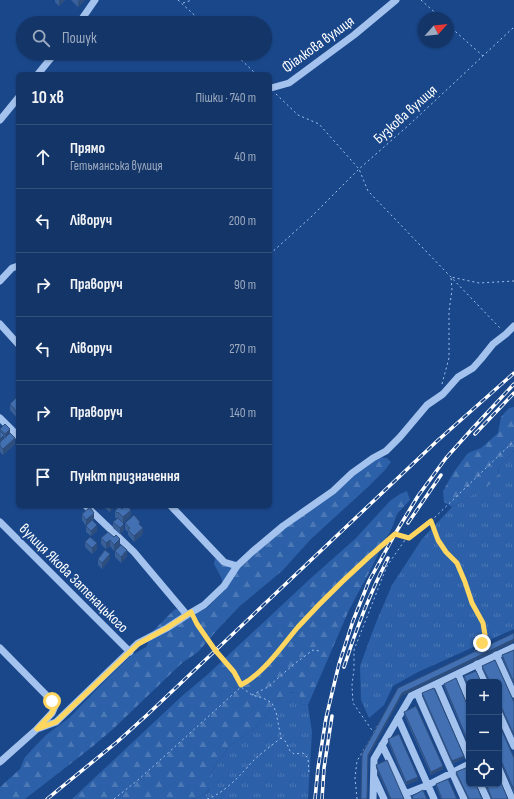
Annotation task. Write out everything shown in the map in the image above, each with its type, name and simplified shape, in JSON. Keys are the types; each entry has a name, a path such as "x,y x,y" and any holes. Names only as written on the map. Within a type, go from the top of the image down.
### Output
{"street":[{"path":"84,16 95,0"},
{"name":"Фіалкова вулиця","path":"272,88 289,83 354,35 396,0"},
{"path":"40,72 50,60"},
{"path":"0,120 16,100"},
{"path":"0,281 12,268 16,267"},
{"path":"0,324 16,342"},
{"path":"37,729 56,722 138,644 204,605 224,586 237,566 283,526 333,491 352,473 372,458 386,451 427,405 443,394 458,377 473,368 493,344 514,326"},
{"path":"0,418 16,434"},
{"path":"88,508 134,552 189,614"},
{"path":"173,508 224,562 237,566"},
{"name":"вулиця Якова Затенацького","path":"0,522 130,652"},
{"path":"373,799 374,759 411,696 514,647"},
{"path":"0,648 52,701 55,706 52,713 37,729 0,762"},
{"path":"496,655 514,694"},
{"path":"477,664 484,679"},
{"path":"458,674 466,693"},
{"path":"437,684 466,751"},
{"path":"417,693 464,799"},
{"path":"500,715 514,746"},
{"path":"398,718 434,799"},
{"path":"382,745 407,797 428,784 466,765"},
{"path":"373,775 384,799"},
{"path":"502,776 512,799"},
{"path":"481,787 487,799"}],"path":[{"path":"178,0 196,16"},
{"path":"182,3 192,0"},
{"path":"421,0 434,12"},
{"name":"Бузкова вулиця","path":"272,252 359,169 410,124 514,27"},
{"path":"454,30 483,56"},
{"path":"241,60 254,72"},
{"path":"272,89 298,115 319,124 359,169 368,192 506,334"},
{"path":"451,277 479,283 514,281"},
{"path":"441,385 449,358 449,311 452,290 451,277"},
{"path":"374,733 353,703 352,685 354,650 387,566 405,540 431,521 514,441"},
{"path":"431,521 438,540 446,552 457,563 472,603 483,623 485,635 482,643 472,653"},
{"path":"114,799 138,780 241,686 250,681 298,627 362,562 395,534 409,538"},
{"path":"189,614 215,650 234,672 241,686 252,695 263,698 272,703 276,712 282,738 286,742 290,751 294,754 303,753 308,758 309,774"},
{"path":"252,695 268,687 294,664 313,650 320,651"},
{"path":"357,799 355,778 357,761 377,726"},
{"path":"207,799 211,798 226,787 243,772 251,762 282,738"}],"green space":[{"path":"514,407 514,451 498,468 499,479 452,507 444,502 443,491 453,473 468,453 481,448 498,433 501,417 509,408"},
{"path":"514,451 514,629 418,672 393,686 384,705 369,718 361,700 360,666 392,585 422,539 452,507 498,479 498,468"},
{"path":"377,457 387,458 391,462 368,487 311,539 282,571 240,606 198,652 182,663 112,730 92,747 25,799 0,799 0,787 20,769 25,757 46,735 69,718 129,657 146,647 154,630 175,609 199,612 207,608 225,590 221,577 214,564 215,559 245,562 288,525"},
{"path":"407,491 410,500 397,514 392,528 349,610 308,705 301,704 299,694 291,692 280,698 256,727 230,746 218,761 209,776 209,789 204,795 193,799 72,799 182,696 207,675 355,539 390,501"},
{"path":"290,692 299,694 301,704 308,705 312,732 308,799 193,799 204,795 209,790 209,776 218,761 230,746 256,727 280,698"}],"building":[{"path":"16,398 16,411 10,404"},
{"path":"5,424 10,429 5,434 0,429"},
{"path":"0,431 4,435 0,439"},
{"path":"10,433 15,438 3,449 0,446 0,442"},
{"path":"89,508 91,508 94,513 86,520 82,514"},
{"path":"117,508 129,508 131,510 123,517 115,511"},
{"path":"134,515 143,528 134,536 128,530 130,528 125,523"},
{"path":"118,518 124,524 120,528 113,522"},
{"path":"92,520 97,525 91,531 86,526"},
{"path":"108,532 114,537 116,535 120,539 114,545 110,540 106,543 101,538"},
{"path":"90,537 97,543 92,548 85,542"},
{"path":"121,545 127,550 121,557 115,551"},
{"path":"105,550 110,554 102,563 98,559"},
{"path":"514,633 514,639 402,693 368,755 367,799 361,799 362,754 398,688"},
{"path":"514,650 514,683 502,655"},
{"path":"495,660 514,702 514,735 502,709 502,679 488,679 482,666"},
{"path":"476,671 480,679 466,679 466,680 464,676"},
{"path":"456,678 466,702 466,737 444,684"},
{"path":"434,688 464,756 452,761 422,693"},
{"path":"416,706 443,766 431,772 404,712"},
{"path":"502,731 514,758 514,790 502,763"},
{"path":"399,734 418,777 406,782 388,739"},
{"path":"387,760 404,799 391,799 376,765"},
{"path":"466,768 466,787 477,787 482,799 469,799 456,772"},
{"path":"448,779 457,799 442,799 436,784"},
{"path":"502,785 508,799 492,799 487,787 502,787"},
{"path":"423,790 427,799 413,799 412,796"}],"railway":[{"path":"47,799 117,742 147,715 436,442 514,373"},
{"path":"315,799 326,718 339,664 353,621 369,581 418,496 446,458 514,384"},
{"path":"475,434 514,393"},
{"path":"408,523 441,475"},
{"path":"344,667 364,611 388,558"},
{"path":"322,799 324,768 332,716"}],"route":[{"path":"52,701 55,706 52,713 37,729 56,722 138,644 167,628 191,612 197,624 215,650 234,672 241,685 250,681 298,627 362,562 395,534 409,538 431,521 438,540 446,552 457,563 472,603 483,623 485,635 482,643"}]}
